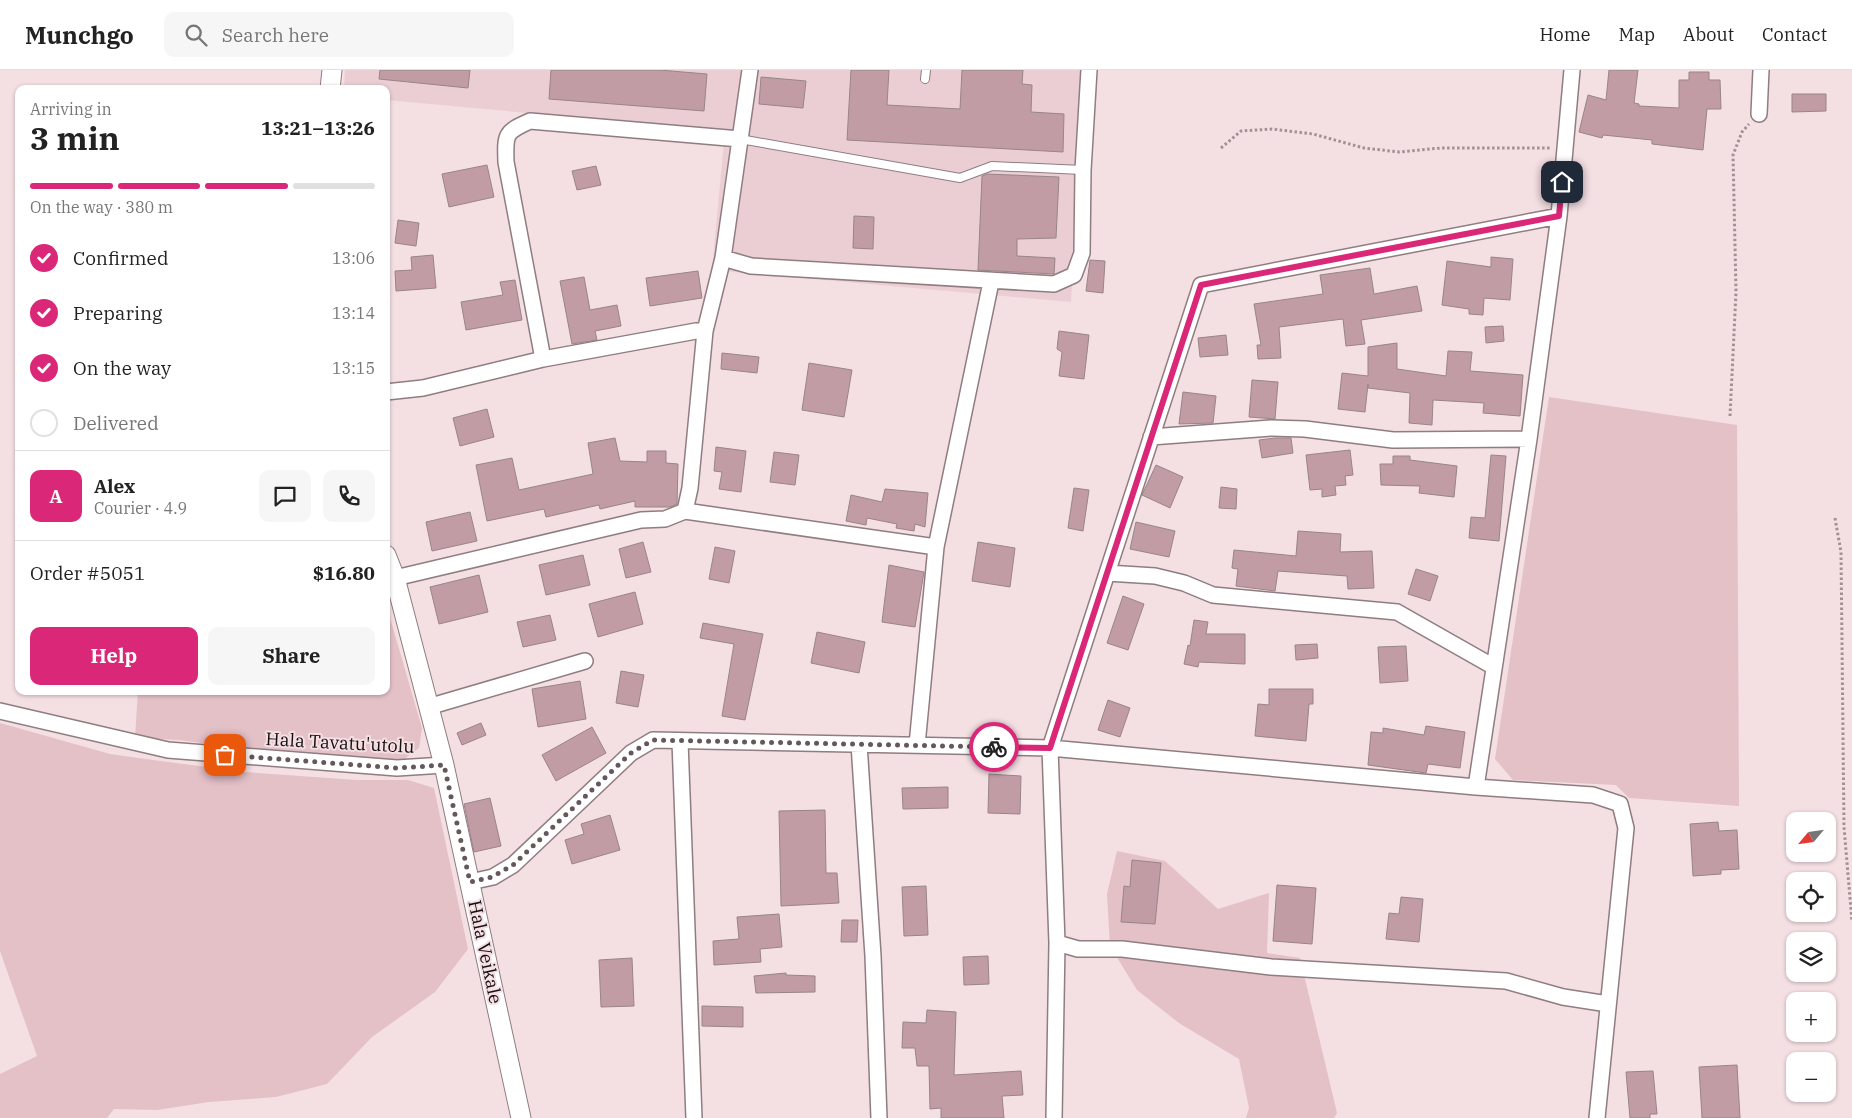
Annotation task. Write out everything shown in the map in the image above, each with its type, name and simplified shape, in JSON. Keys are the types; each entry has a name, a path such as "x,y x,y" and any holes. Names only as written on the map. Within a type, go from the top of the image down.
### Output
{"street":[{"path":"330,85 332,70"},
{"path":"685,511 690,488 705,331 722,258 750,70"},
{"path":"722,258 751,266 991,282 1054,284 1074,275 1082,253 1083,170 1088,70"},
{"path":"1476,787 1529,439 1559,216 1572,70"},
{"path":"1759,114 1761,70"},
{"path":"543,359 506,162 505,141 512,129 530,121 740,139"},
{"path":"1054,1118 1057,943 1050,748 1201,285 1559,216"},
{"path":"917,745 936,547 991,282"},
{"path":"390,392 423,388 543,359 705,331"},
{"path":"1151,437 1270,428 1306,429 1393,440 1529,439"},
{"path":"395,578 641,520 664,519 685,511 936,547"},
{"name":"Hala Veikale","path":"390,565 444,765 521,1118"},
{"path":"1107,573 1155,576 1184,583 1213,595 1397,612 1494,667"},
{"path":"428,707 585,661"},
{"name":"Hala Tavatu'utolu","path":"0,711 168,750 397,768 444,765"},
{"path":"470,882 492,877 513,865 631,753 653,740 1050,748 1476,787 1593,795 1620,804 1626,828 1597,1118"},
{"path":"680,741 694,1118"},
{"path":"860,744 873,956 879,1118"},
{"path":"1057,943 1078,950 1122,948 1271,967 1506,981 1563,997 1608,1004"}],"lane":[{"path":"925,79 926,70"},
{"path":"740,139 960,178 992,166 1083,170"}],"path":[{"path":"1730,416 1736,292 1733,155 1742,132 1759,114"},
{"path":"1221,148 1241,131 1272,128 1312,134 1364,148 1399,152 1441,148 1565,147"},
{"path":"1835,518 1841,552 1844,827 1852,922"}],"shaded area":[{"path":"345,70 1084,70 1071,302 712,270 725,131 390,100 390,85 344,85"},
{"path":"1549,397 1737,425 1739,806 1629,798 1616,785 1513,780 1495,759"},
{"path":"390,618 422,728 419,748 403,760 261,751 179,740 135,738 138,695 390,695"},
{"path":"0,723 110,754 245,772 356,780 408,780 434,788 468,949 435,992 372,1037 327,1084 276,1097 209,1102 157,1110 114,1109 107,1118 0,1118 0,1074 37,1056 0,951"},
{"path":"1117,851 1165,861 1218,909 1269,893 1267,953 1300,958 1337,1113 1334,1118 1246,1118 1249,1108 1239,1059 1179,1023 1137,990 1110,946 1107,894"}],"building":[{"path":"380,70 470,70 468,88 379,79"},
{"path":"551,70 659,70 707,74 704,111 549,99"},
{"path":"851,70 889,70 887,105 960,109 962,70 1023,70 1022,84 1032,85 1031,112 1064,114 1063,152 847,140"},
{"path":"1609,70 1638,70 1634,103 1639,104 1639,106 1679,108 1679,80 1689,80 1689,72 1709,72 1709,80 1720,80 1721,109 1707,109 1703,150 1652,144 1652,140 1603,135 1602,138 1579,132 1588,95 1606,100"},
{"path":"761,77 806,81 803,108 759,104"},
{"path":"1792,94 1826,94 1826,111 1792,112"},
{"path":"487,165 494,197 449,207 442,174"},
{"path":"596,166 601,185 577,190 572,171"},
{"path":"987,174 1059,177 1056,238 1017,239 1017,256 1055,258 1054,274 978,270 982,176"},
{"path":"854,216 874,217 873,249 853,248"},
{"path":"398,220 419,223 416,246 395,243"},
{"path":"433,255 436,288 396,291 395,271 412,270 411,257"},
{"path":"1491,257 1513,259 1510,300 1484,298 1483,315 1469,314 1469,309 1442,305 1447,261 1491,267"},
{"path":"1090,260 1105,261 1103,293 1086,291"},
{"path":"1370,268 1374,294 1417,286 1422,311 1361,320 1365,344 1346,346 1343,319 1279,327 1281,358 1258,359 1257,345 1261,345 1254,304 1323,294 1320,275"},
{"path":"698,271 702,298 650,306 646,278"},
{"path":"584,277 590,310 617,305 621,326 595,331 597,340 572,344 560,281"},
{"path":"515,280 522,320 466,330 461,302 503,295 500,282"},
{"path":"1503,326 1504,341 1486,343 1485,327"},
{"path":"1059,331 1089,335 1084,379 1059,376 1062,352 1057,349"},
{"path":"1226,335 1228,355 1200,357 1198,338"},
{"path":"1397,343 1397,369 1446,376 1448,351 1472,352 1470,371 1523,375 1520,416 1483,413 1484,403 1433,400 1432,425 1409,423 1410,393 1368,388 1368,384 1365,412 1338,409 1342,373 1368,376 1368,347"},
{"path":"722,353 759,357 757,373 721,369"},
{"path":"809,363 852,370 844,417 802,410"},
{"path":"1252,380 1278,382 1275,419 1249,417"},
{"path":"1183,392 1216,396 1213,423 1179,424"},
{"path":"487,409 494,437 460,446 453,418"},
{"path":"615,438 620,461 647,462 647,451 666,451 666,463 678,464 677,504 670,507 635,507 635,501 600,509 599,505 546,517 544,509 487,521 476,465 512,458 519,490 593,474 588,443"},
{"path":"1291,438 1293,453 1262,458 1259,440"},
{"path":"716,447 746,451 741,492 719,489 722,472 714,471"},
{"path":"1350,450 1353,475 1345,476 1346,485 1335,486 1336,495 1322,497 1322,489 1310,490 1306,455"},
{"path":"774,452 799,455 795,485 770,482"},
{"path":"1491,455 1506,456 1499,541 1469,538 1471,517 1485,518"},
{"path":"1393,456 1410,456 1410,460 1457,466 1454,497 1419,493 1420,486 1381,485 1380,464 1393,464"},
{"path":"1156,465 1183,477 1170,508 1142,495"},
{"path":"1221,487 1237,489 1236,509 1219,508"},
{"path":"1074,488 1089,490 1083,531 1068,528"},
{"path":"885,489 928,493 925,527 915,524 914,531 896,528 897,524 867,518 866,525 846,521 851,495 882,502"},
{"path":"470,512 477,541 432,551 426,522"},
{"path":"1136,522 1175,531 1169,557 1130,549"},
{"path":"1298,531 1341,534 1340,552 1372,551 1374,588 1348,589 1347,576 1278,571 1275,591 1236,586 1238,569 1232,568 1234,550 1296,556"},
{"path":"643,542 651,572 626,578 619,549"},
{"path":"978,542 1015,548 1010,587 972,581"},
{"path":"715,547 735,551 729,583 709,579"},
{"path":"583,555 590,585 546,595 539,565"},
{"path":"889,565 924,572 915,627 882,622"},
{"path":"1416,569 1438,576 1430,601 1408,594"},
{"path":"479,575 488,612 439,624 430,587"},
{"path":"635,592 643,624 598,637 589,604"},
{"path":"1123,596 1144,604 1128,650 1107,643"},
{"path":"550,615 556,640 523,647 517,622"},
{"path":"1194,620 1208,622 1206,634 1245,634 1245,664 1199,662 1198,667 1184,664 1188,645 1190,646"},
{"path":"703,623 763,634 745,720 722,716 734,644 700,638"},
{"path":"817,632 865,642 859,673 811,663"},
{"path":"1317,644 1318,658 1296,660 1295,645"},
{"path":"1406,646 1408,681 1380,683 1378,647"},
{"path":"621,671 644,675 638,707 616,703"},
{"path":"580,681 586,719 538,727 532,689"},
{"path":"1269,689 1313,689 1313,704 1309,704 1306,741 1255,736 1258,704 1269,705"},
{"path":"1108,700 1130,708 1120,737 1098,730"},
{"path":"481,723 486,735 462,745 457,733"},
{"path":"1426,726 1465,732 1460,768 1428,764 1426,773 1368,765 1371,732 1383,733 1383,728 1424,735"},
{"path":"592,727 606,753 556,781 542,755"},
{"path":"989,774 1021,776 1020,814 988,813"},
{"path":"948,787 948,808 903,809 902,788"},
{"path":"490,798 501,846 474,852 464,804"},
{"path":"825,810 826,873 837,873 839,903 781,906 779,811"},
{"path":"610,815 620,850 572,864 565,840 584,834 581,824"},
{"path":"1718,822 1719,831 1737,830 1739,869 1721,870 1721,874 1693,876 1690,824"},
{"path":"1132,860 1161,863 1155,924 1121,922 1124,886 1130,887"},
{"path":"1277,885 1316,888 1312,944 1273,941"},
{"path":"926,886 928,935 904,936 902,887"},
{"path":"1401,897 1423,899 1419,942 1386,939 1389,913 1399,914"},
{"path":"779,914 782,947 760,949 761,962 714,965 713,941 739,939 737,917"},
{"path":"842,920 858,920 857,942 841,942"},
{"path":"988,956 989,984 964,985 963,957"},
{"path":"632,958 634,1006 601,1007 599,960"},
{"path":"786,973 786,975 815,976 815,992 756,993 754,976"},
{"path":"702,1006 743,1007 743,1027 702,1026"},
{"path":"927,1010 956,1012 954,1075 1021,1071 1023,1095 1002,1096 1004,1118 941,1118 941,1108 930,1109 929,1066 917,1066 915,1048 902,1048 903,1022 926,1023"},
{"path":"1737,1065 1740,1118 1702,1118 1699,1067"},
{"path":"1653,1071 1657,1114 1650,1114 1650,1118 1630,1118 1626,1072"}],"way so far":[{"path":"225,755 397,768 444,765 470,882 492,877 513,865 631,753 653,740 994,747"}],"route":[{"path":"994,747 1050,748 1201,285 1559,216 1562,182"}]}
